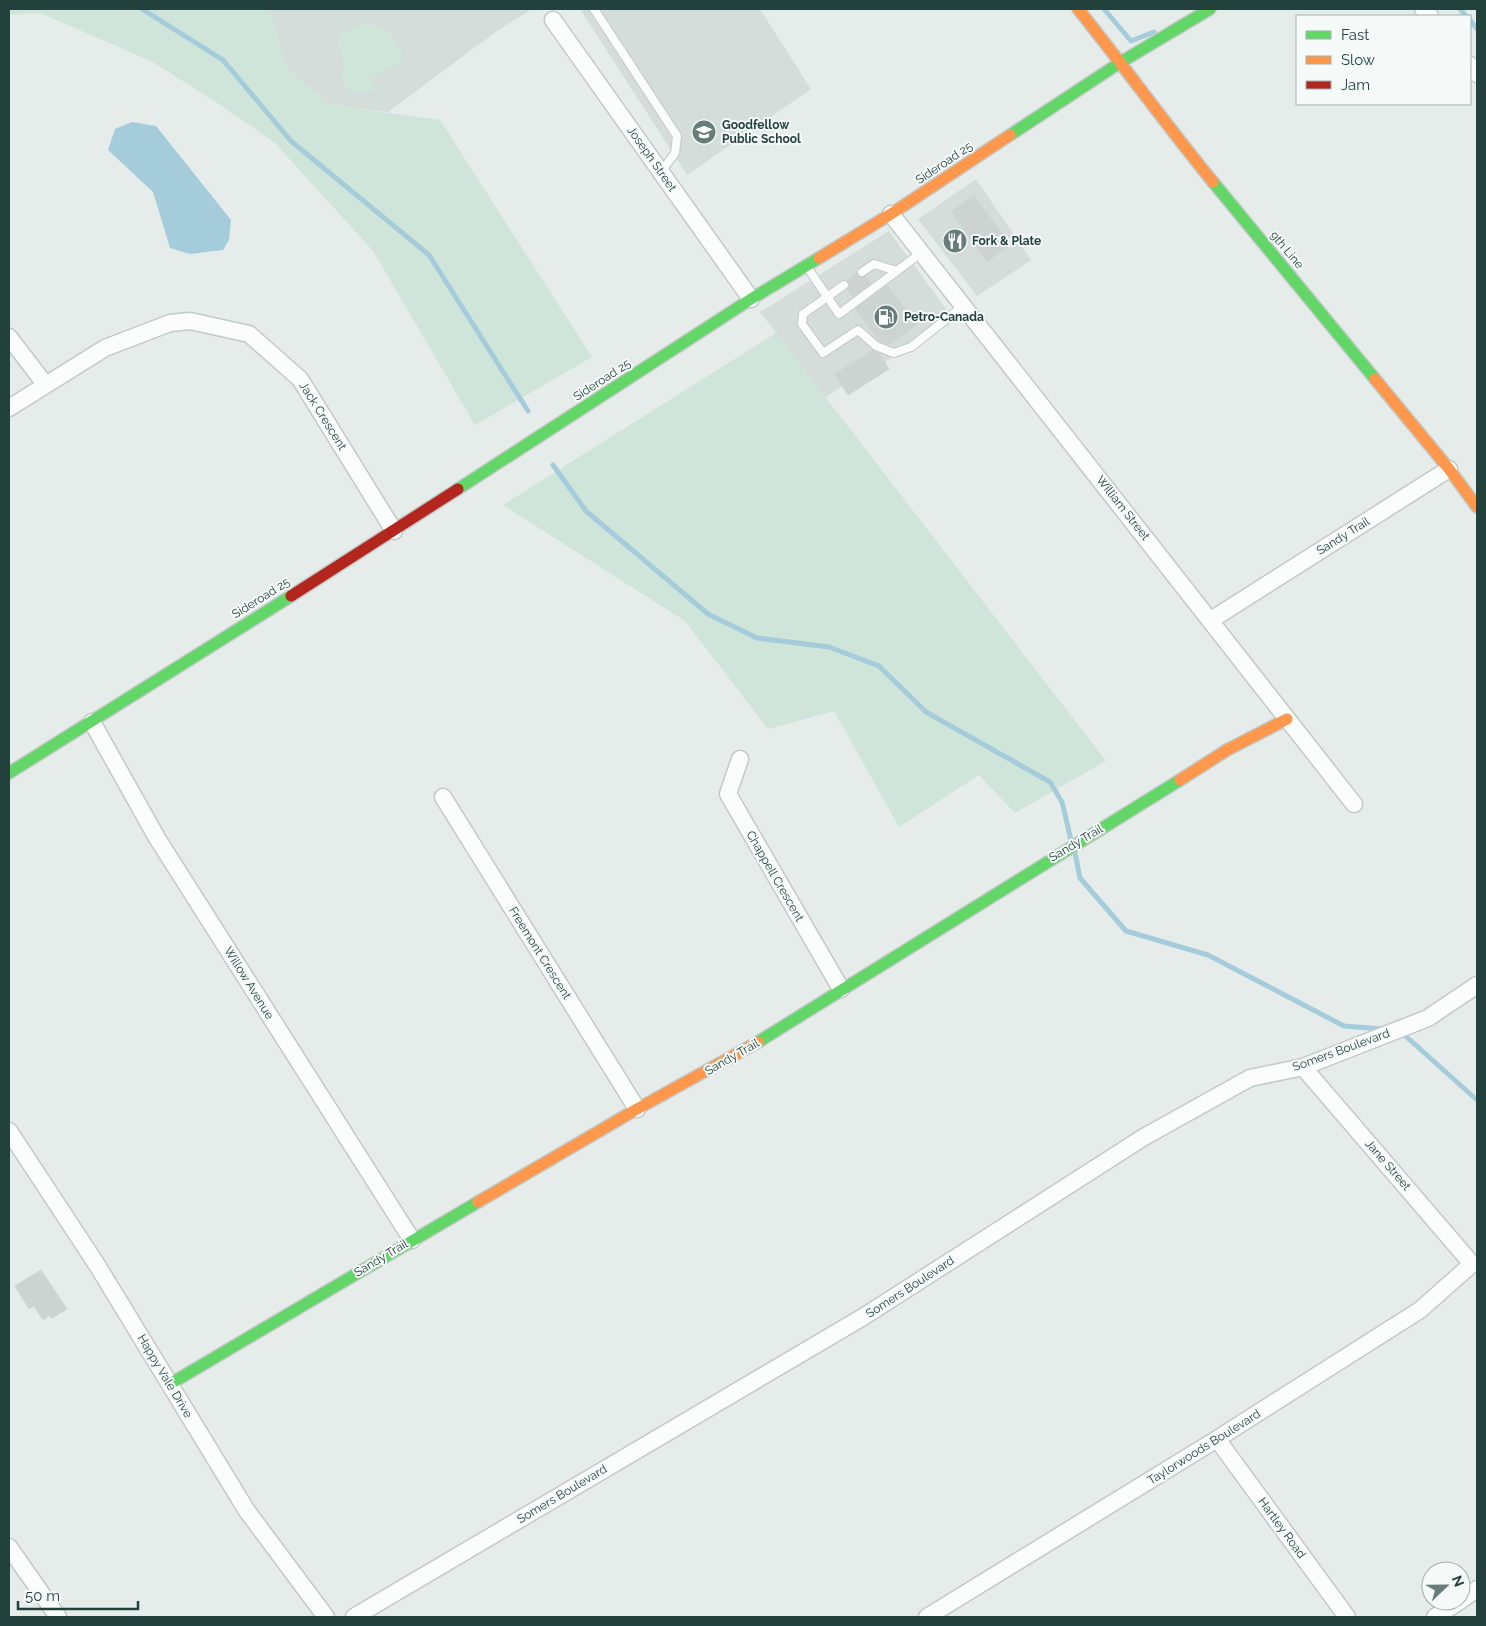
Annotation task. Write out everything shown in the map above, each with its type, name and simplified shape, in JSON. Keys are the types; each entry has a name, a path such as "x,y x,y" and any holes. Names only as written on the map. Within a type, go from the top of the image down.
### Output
{"street":[{"name":"9th Line","path":"1078,9 1121,62 1170,130 1449,469 1477,507"},
{"name":"Sideroad 25","path":"9,774 394,531 751,299 891,214 1121,62 1170,36 1210,9"},
{"name":"Joseph Street","path":"553,20 751,299"},
{"name":"William Street","path":"891,214 1354,804"},
{"name":"Jack Crescent","path":"9,408 105,348 170,323 190,321 250,334 300,379 394,531"},
{"path":"9,337 45,384"},
{"name":"Sandy Trail","path":"1211,620 1449,469"},
{"name":"Sandy Trail","path":"170,1384 637,1108 733,1058 1219,755 1287,719"},
{"name":"Willow Avenue","path":"92,722 157,838 412,1240"},
{"name":"Chappell Crescent","path":"740,759 728,794 841,990"},
{"name":"Freemont Crescent","path":"443,797 637,1108"},
{"name":"Somers Boulevard","path":"354,1617 863,1316 1144,1137 1250,1078 1303,1067 1428,1018 1477,985"},
{"name":"Jane Street","path":"1303,1067 1472,1264"},
{"name":"Happy Vale Drive","path":"9,1131 97,1266 247,1511 326,1617"},
{"name":"Taylorwoods Boulevard","path":"927,1617 1217,1439 1420,1310 1472,1264"},
{"name":"Hartley Road","path":"1217,1439 1347,1617"},
{"path":"11,1553 58,1617"}],"lane":[{"path":"594,9 677,136 675,153 661,172"},
{"path":"806,266 839,314 921,253"},
{"path":"862,272 874,264 897,271"},
{"path":"844,285 803,314 802,324 823,352 858,330 876,346 894,353 911,347 963,306"}],"shaded area":[{"path":"268,9 532,9 497,31 388,112 331,105 288,70"},
{"name":"Goodfellow Public School","path":"580,9 760,9 811,89 687,175"},
{"path":"976,179 1031,260 977,296 918,219"},
{"path":"889,231 955,321 825,397 760,312"}],"green space":[{"path":"9,9 268,9 288,70 331,105 440,120 592,357 475,425 373,251 275,143 219,104 151,61 40,13 9,15"},
{"path":"369,23 383,29 392,36 399,46 403,60 371,79 376,89 357,94 352,93 346,87 340,73 345,70 338,38 355,26"},
{"path":"776,333 1106,761 1015,813 979,775 899,827 834,711 768,729 685,621 503,505"}],"water":[{"path":"132,122 156,126 231,220 229,240 223,250 190,254 170,248 153,192 108,150 115,129"}],"building":[{"path":"974,195 1010,245 987,262 951,212"},
{"path":"857,273 860,277 866,276 871,283 853,297 847,289 850,285 847,280"},
{"name":"Petro-Canada","path":"887,285 917,324 889,345 880,341 855,309"},
{"path":"873,350 879,353 889,369 848,395 835,374"},
{"path":"41,1270 67,1309 52,1318 50,1315 43,1320 34,1306 29,1309 15,1286"}],"waterway":[{"path":"142,9 223,60 291,141 429,255 528,411"},
{"path":"1104,9 1131,41 1154,32"},
{"path":"1460,9 1465,15"},
{"path":"1471,21 1477,29"},
{"path":"553,465 586,511 708,614 757,638 829,647 879,666 926,712 1050,782 1062,802 1071,840"},
{"path":"1075,853 1080,878 1126,931 1208,955 1344,1026 1383,1029"},
{"path":"1401,1032 1477,1100"}],"traffic: fast":[{"path":"1010,135 1121,62 1210,9"},
{"path":"1213,182 1375,379"},
{"path":"458,489 751,299 819,258"},
{"path":"9,773 291,596"},
{"path":"758,1042 1180,780"},
{"path":"170,1384 478,1202"}],"traffic: slow":[{"path":"1078,9 1213,182"},
{"path":"819,258 891,214 1010,135"},
{"path":"1375,379 1449,469 1477,507"},
{"path":"1180,780 1227,750 1287,719"},
{"path":"478,1202 637,1109 758,1042"}],"traffic: jam":[{"path":"291,596 458,489"}],"place":[{"name":"Goodfellow Public School","path":"704,132"},
{"name":"Fork & Plate","path":"955,241"},
{"name":"Petro-Canada","path":"886,317"}]}
